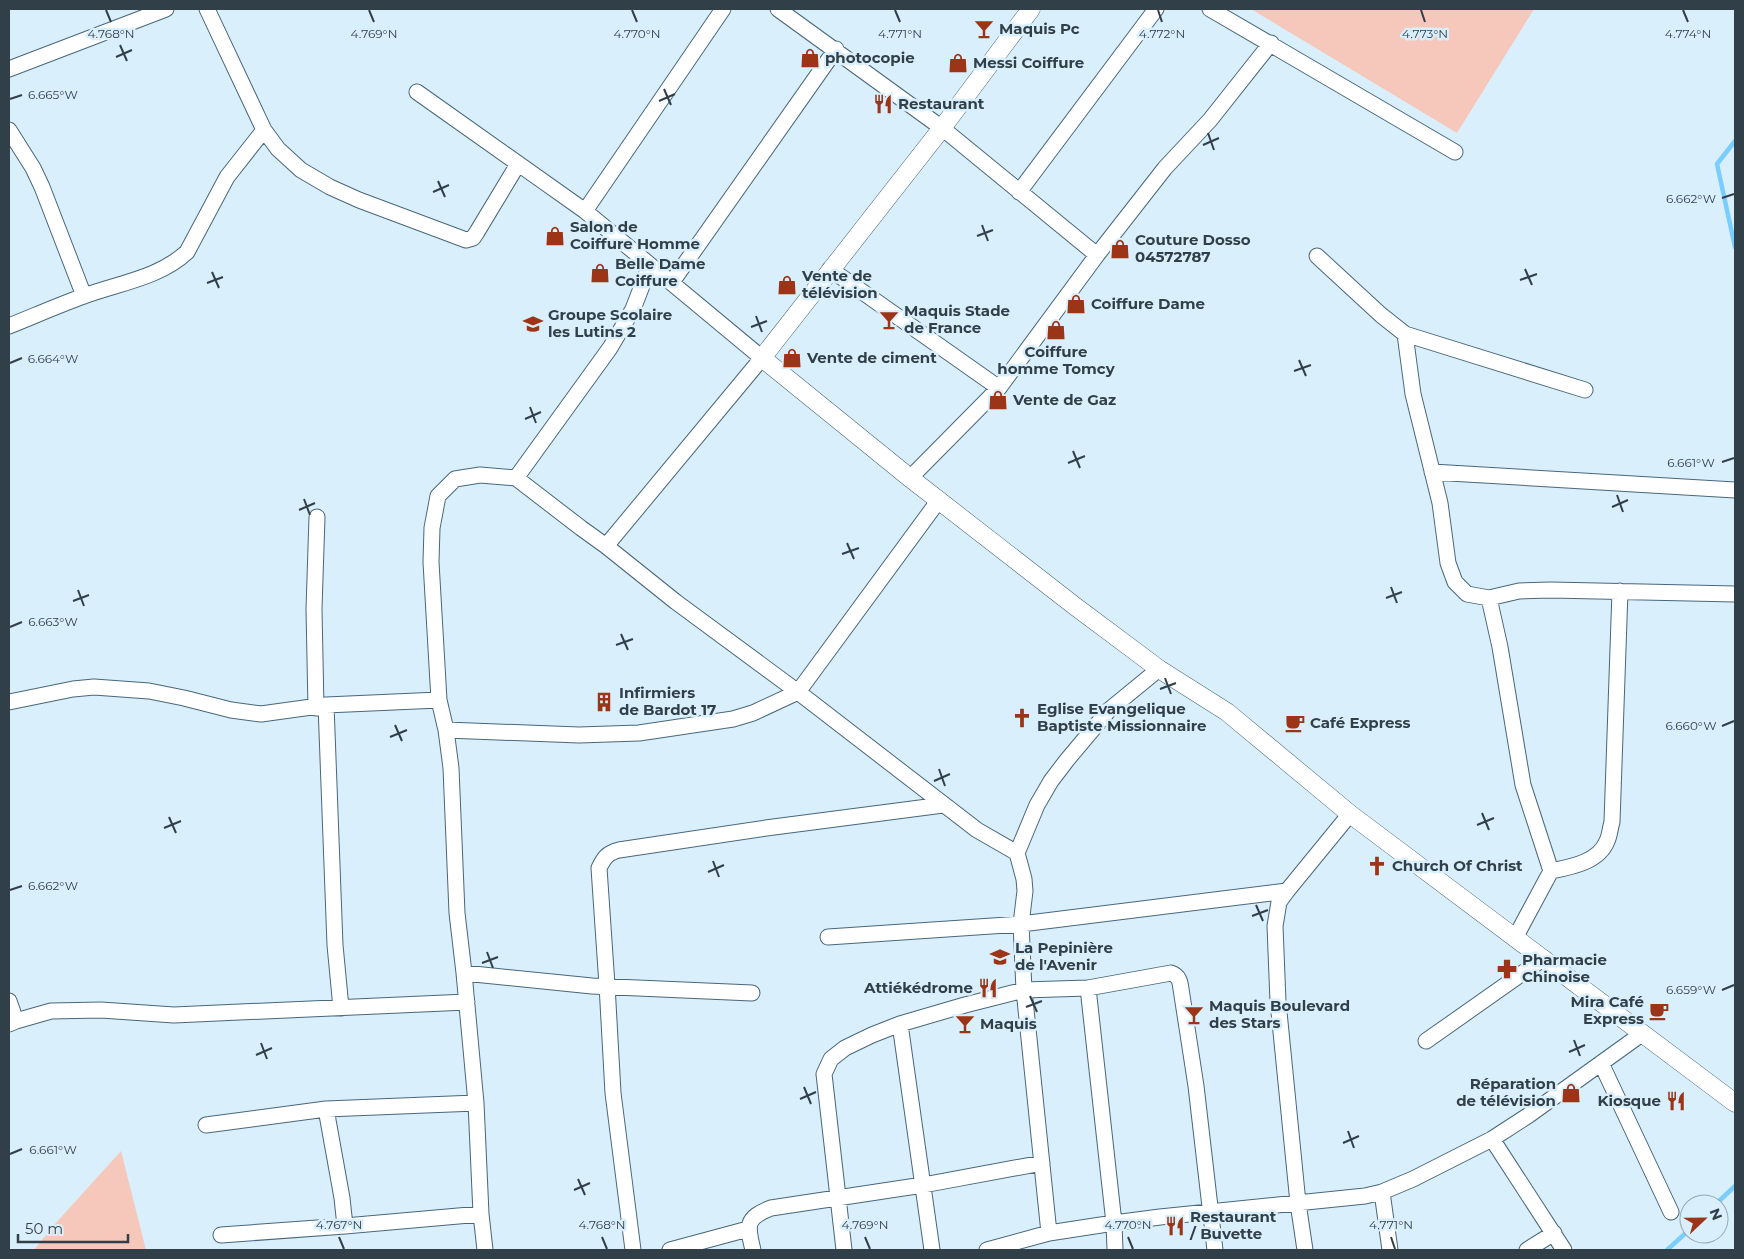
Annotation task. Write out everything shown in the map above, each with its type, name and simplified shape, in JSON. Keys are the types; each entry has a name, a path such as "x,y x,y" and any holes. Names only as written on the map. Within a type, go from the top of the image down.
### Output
{"street":[{"path":"9,69 166,9"},
{"path":"207,9 264,130 278,149 301,170 330,187 359,200 466,240 473,238 518,164"},
{"path":"584,211 723,9"},
{"path":"778,9 836,49 942,128 1097,255"},
{"path":"606,546 762,358 942,128 1031,9"},
{"path":"1019,192 1156,9"},
{"path":"1210,9 1455,152"},
{"path":"910,478 999,388 1097,255 1165,168 1210,120 1271,43"},
{"path":"672,282 836,49"},
{"path":"417,92 584,211 910,478 1076,607 1159,669 1228,712 1350,814 1643,1032 1735,1103"},
{"path":"9,130 42,187 84,296"},
{"path":"9,326 84,296 160,271 178,260 186,252 227,177 264,130"},
{"path":"1317,256 1381,315 1405,334 1585,390"},
{"path":"516,478 610,348 633,309 650,265"},
{"path":"830,269 999,388"},
{"path":"1405,334 1413,394 1440,503 1448,563 1455,582 1468,594 1488,598 1519,591 1735,594"},
{"path":"1432,472 1735,490"},
{"path":"485,1250 481,1214 476,1103 458,913 451,768 446,730 439,700 431,562 432,528 438,496 455,479 480,475 516,478 676,602 798,692 943,805 977,830 1017,853"},
{"path":"446,730 579,735 640,733 733,719 753,713 798,692 939,500"},
{"path":"317,516 314,609 335,945 341,1008"},
{"path":"1551,871 1595,857 1607,842 1612,822 1620,591"},
{"path":"1488,598 1500,647 1523,785 1551,871 1515,938"},
{"path":"1049,1233 1024,990 1021,924 1025,891 1024,879 1017,853 1037,805 1066,760 1109,710 1159,669"},
{"path":"9,702 73,689 94,687 149,691 231,710 261,714 321,706 439,700"},
{"path":"633,1250 612,1093 599,868 605,856 611,852 766,828 943,805"},
{"path":"1305,1250 1298,1203 1278,1002 1275,926 1279,902 1350,814"},
{"path":"828,937 1021,924 1287,891"},
{"path":"1426,1041 1544,958"},
{"path":"464,973 592,986 752,993"},
{"path":"844,1250 824,1074 831,1059 845,1048 872,1034 965,1005 1024,990 1088,988 1171,973 1180,980 1196,1086 1215,1250"},
{"path":"1088,988 1114,1223 1115,1250"},
{"path":"9,1001 13,1022 51,1011 101,1010 174,1015 467,1002"},
{"path":"900,1024 932,1250"},
{"path":"988,1250 1024,1245 1049,1233 1114,1223 1365,1196 1382,1192 1413,1179 1492,1139 1529,1115 1643,1032"},
{"path":"1601,1062 1671,1212"},
{"path":"206,1125 326,1109 476,1103"},
{"path":"326,1109 345,1226"},
{"path":"1492,1139 1564,1250"},
{"path":"753,1250 748,1229 752,1220 759,1213 771,1208 923,1185 1042,1163"},
{"path":"1382,1192 1390,1250"},
{"path":"221,1235 481,1214"},
{"path":"670,1250 748,1229"},
{"path":"1527,1250 1554,1233"}],"shaded area":[{"path":"1251,9 1534,9 1457,133"},
{"path":"121,1151 146,1250 34,1250 54,1225"}],"waterway":[{"path":"1735,141 1717,164 1735,247"},
{"path":"1727,1194 1735,1186"},
{"path":"1667,1250 1679,1239"}],"place":[{"name":"Maquis Pc","path":"984,29"},
{"name":"photocopie","path":"810,58"},
{"name":"Messi Coiffure","path":"958,63"},
{"name":"Restaurant","path":"883,104"},
{"name":"Salon de Coiffure Homme","path":"555,236"},
{"name":"Couture Dosso 04572787","path":"1120,249"},
{"name":"Belle Dame Coiffure","path":"600,273"},
{"name":"Vente de télévision","path":"787,285"},
{"name":"Coiffure Dame","path":"1076,304"},
{"name":"Maquis Stade de France","path":"889,320"},
{"name":"Groupe Scolaire les Lutins 2","path":"533,324"},
{"name":"Coiffure homme Tomcy","path":"1056,330"},
{"name":"Vente de ciment","path":"792,358"},
{"name":"Vente de Gaz","path":"998,400"},
{"name":"Infirmiers de Bardot 17","path":"604,702"},
{"name":"Eglise Evangelique Baptiste Missionnaire","path":"1022,718"},
{"name":"Café Express","path":"1295,723"},
{"name":"Church Of Christ","path":"1377,866"},
{"name":"La Pepinière de l'Avenir","path":"1000,957"},
{"name":"Pharmacie Chinoise","path":"1507,969"},
{"name":"Attiékédrome","path":"988,988"},
{"name":"Mira Café Express","path":"1659,1011"},
{"name":"Maquis Boulevard des Stars","path":"1194,1015"},
{"name":"Maquis","path":"965,1024"},
{"name":"Réparation de télévision","path":"1571,1093"},
{"name":"Kiosque","path":"1676,1101"},
{"name":"Restaurant / Buvette","path":"1175,1226"}]}
